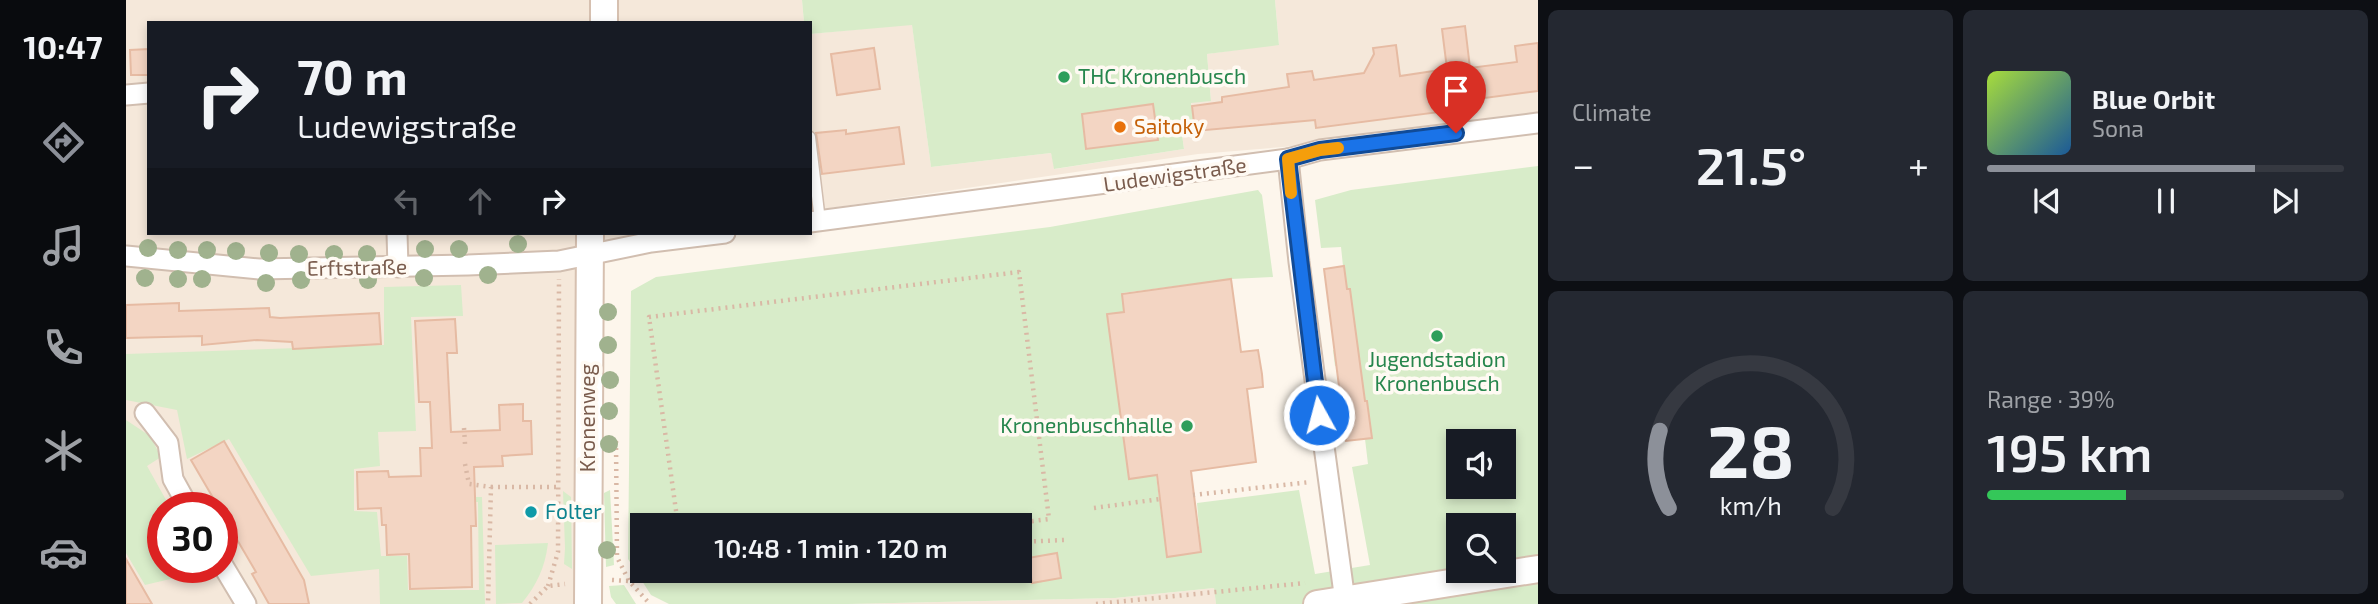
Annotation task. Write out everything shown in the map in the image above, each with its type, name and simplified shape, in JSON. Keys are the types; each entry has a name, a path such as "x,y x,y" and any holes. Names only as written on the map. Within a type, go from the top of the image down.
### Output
{"street":[{"path":"604,0 604,21"},
{"path":"126,94 147,93"},
{"name":"Ludewigstraße","path":"815,221 1288,159 1320,150 1538,123"},
{"path":"1288,159 1343,590"},
{"path":"397,235 398,267"},
{"path":"589,244 652,242 709,235"},
{"name":"Erftstraße","path":"126,256 259,269 398,267 559,261 589,244"},
{"name":"Kronenweg","path":"588,604 589,244"},
{"path":"145,413 168,443 173,479 180,492"},
{"path":"1317,604 1343,590 1538,569"},
{"path":"233,583 246,604"}],"lane":[{"path":"812,171 815,221"}],"path":[{"path":"548,586 558,552 559,261"},
{"path":"676,513 649,317 1019,272 1049,519 1032,521"},
{"path":"464,428 465,444"},
{"path":"615,432 617,557 629,580"},
{"path":"465,464 468,484 491,487 557,487"},
{"path":"1193,495 1328,480"},
{"path":"488,604 491,487"},
{"path":"1094,508 1160,499"},
{"path":"1032,541 1064,540"},
{"path":"1096,604 1343,590"}],"shaded area":[{"path":"126,0 802,0 804,21 147,21 147,235 652,235 597,243 600,604 126,604"},
{"path":"1275,0 1538,0 1538,123 1320,150 1295,146 1198,154 812,211 812,34 912,24 931,167 1051,153 1055,169 1184,149 1181,126 1194,125 1191,102 1211,101 1207,54 1279,44"},
{"path":"1214,588 1216,604 848,604 1115,598"}],"green space":[{"name":"THC Kronenbusch","path":"802,0 1275,0 1279,45 1207,54 1211,101 1191,103 1194,125 1181,127 1184,149 1054,169 1051,153 931,167 912,25 812,34 812,21 804,21"},
{"path":"1538,166 1538,604 1216,604 1214,588 1115,598 848,604 669,604 651,595 643,583 1032,583 1032,513 630,513 630,562 628,559 631,291 656,277 1050,227 1258,190 1262,195 1273,277 1231,279 1122,293 1124,312 1107,314 1129,479 1156,475 1167,557 1201,552 1197,503 1299,490 1315,574 1370,565 1352,467 1368,464 1365,439 1346,441 1340,395 1343,395 1339,365 1335,366 1333,350 1337,350 1324,269 1343,266 1341,247 1321,248 1315,200 1351,190"},
{"path":"461,285 463,316 411,317 416,431 378,432 380,466 354,469 354,511 377,512 381,556 407,556 408,590 479,590 478,502 463,502 462,497 482,497 485,604 380,604 379,569 311,576 229,439 187,459 177,410 126,400 126,354 384,345 384,287"},
{"path":"126,420 150,436 161,457 147,466 162,492 147,492 147,583 153,583 145,585 126,553"},
{"path":"610,490 614,565 606,567 604,493"},
{"path":"563,491 571,497 572,569 564,564"},
{"path":"548,543 540,575 522,603 496,604 495,545"},
{"path":"624,585 636,604 616,604 611,597 609,586"}],"building":[{"path":"1465,26 1470,68 1517,62 1515,46 1538,43 1538,91 1454,102 1455,110 1316,128 1315,120 1195,131 1192,106 1222,102 1222,97 1289,87 1287,74 1312,71 1314,80 1364,73 1374,54 1373,48 1396,45 1400,76 1447,69 1442,29"},
{"path":"874,48 880,89 837,95 831,54"},
{"path":"147,49 147,75 131,75 130,50"},
{"name":"Saitoky","path":"1153,104 1158,140 1086,149 1082,114"},
{"path":"899,127 904,164 822,174 816,133 846,130 846,134"},
{"path":"1344,266 1347,289 1350,289 1372,438 1346,441 1324,269"},
{"name":"Kronenbuschhalle","path":"1231,279 1241,352 1258,350 1262,374 1263,387 1247,389 1256,462 1191,471 1201,552 1167,557 1157,475 1129,479 1107,314 1124,312 1122,294"},
{"path":"179,303 179,311 269,308 270,317 280,318 379,313 381,344 293,349 292,342 257,340 202,345 202,336 126,338 126,305"},
{"path":"455,319 457,353 447,353 451,432 500,430 499,405 523,404 523,421 531,421 532,454 502,456 503,466 474,467 476,526 471,526 472,587 410,589 409,554 387,555 386,525 382,525 381,508 358,509 357,472 388,471 389,477 421,476 420,448 432,448 430,402 419,402 415,321"},
{"path":"224,441 304,580 309,604 269,604 252,574 256,572 238,541 238,492 210,492 191,460"},
{"path":"1057,553 1061,578 1032,583 1032,557"},
{"path":"126,559 152,604 126,604"}],"slow traffic":[{"path":"1291,193 1288,159 1338,148"}],"place":[{"name":"THC Kronenbusch","path":"1064,77"},
{"name":"Saitoky","path":"1120,127"},
{"name":"Jugendstadion Kronenbusch","path":"1437,336"},
{"name":"Kronenbuschhalle","path":"1187,426"},
{"name":"Folter","path":"531,512"}],"route":[{"path":"1319,415 1288,159 1320,150 1456,133"}]}
